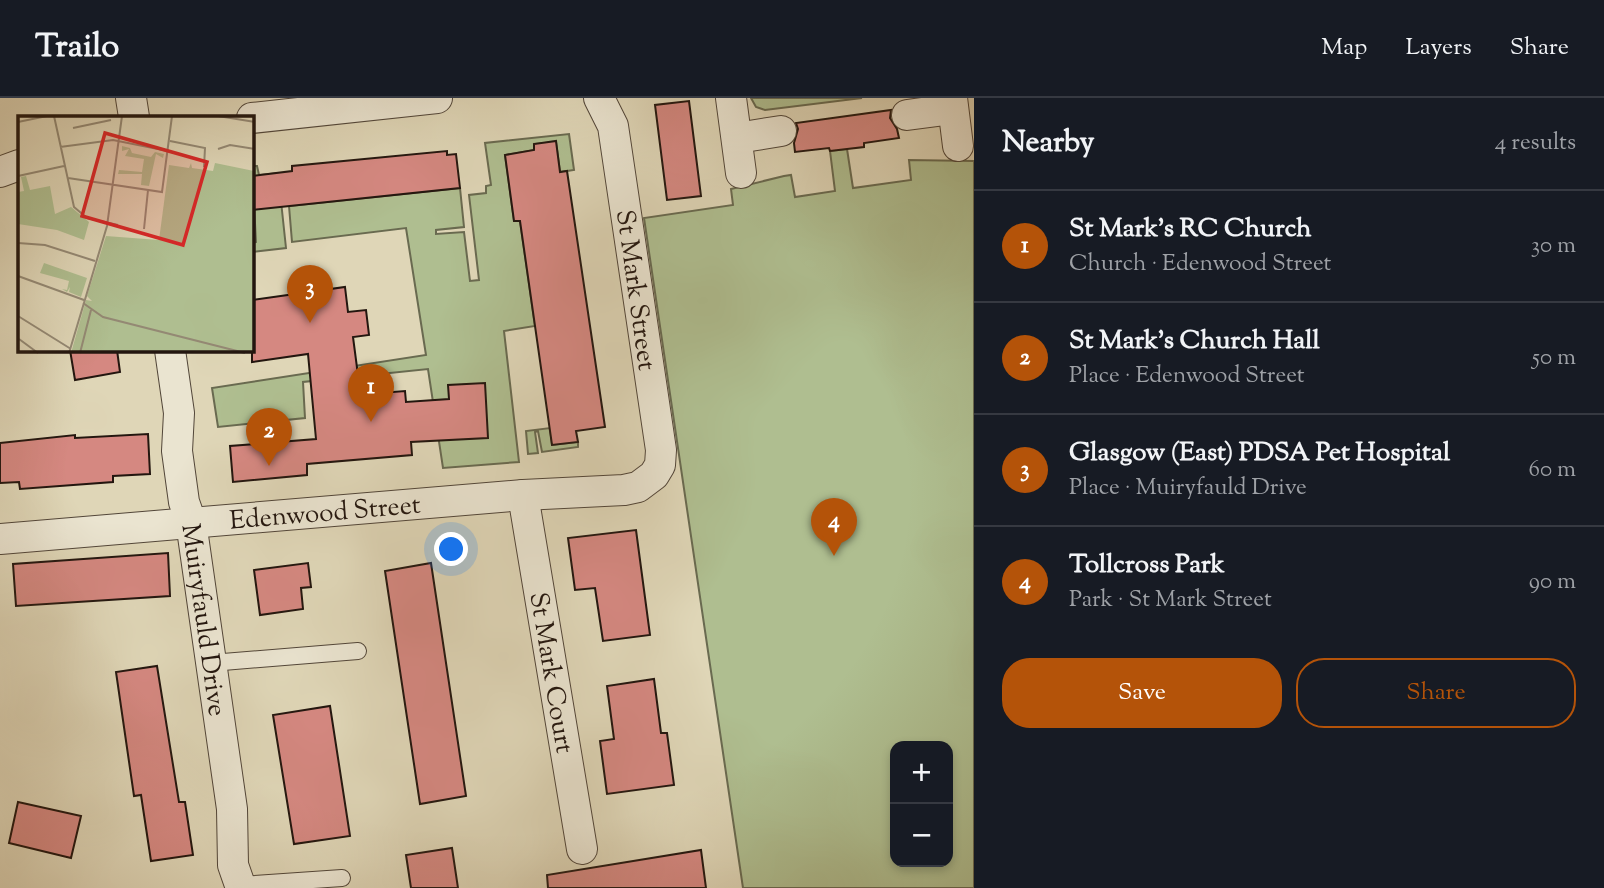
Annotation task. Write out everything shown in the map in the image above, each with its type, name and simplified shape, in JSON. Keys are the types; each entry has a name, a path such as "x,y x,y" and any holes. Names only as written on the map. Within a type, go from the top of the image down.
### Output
{"street":[{"path":"131,98 134,116"},
{"path":"254,118 436,98"},
{"path":"731,98 741,173"},
{"name":"St Mark Street","path":"598,99 613,126 661,450 660,465 648,481"},
{"path":"907,116 953,104 958,146"},
{"path":"737,138 781,131"},
{"path":"0,172 18,165"},
{"name":"Muiryfauld Drive","path":"170,352 179,413 177,432 180,475 191,522 232,810 236,887"},
{"name":"Edenwood Street","path":"0,539 523,495 624,490 648,481"},
{"name":"St Mark Court","path":"523,495 582,849"}],"lane":[{"path":"211,663 358,651"},
{"path":"236,887 342,878"}],"green space":[{"path":"751,98 862,98 765,110 756,107"},
{"path":"569,134 574,170 560,172 556,142 534,144 535,150 505,155 514,221 520,221 535,326 504,331 519,462 443,468 428,369 303,382 305,418 218,427 212,388 426,355 406,228 292,242 289,206 460,188 464,227 436,230 436,234 464,232 470,281 479,280 469,195 486,193 486,186 491,185 485,143"},
{"path":"847,149 853,188 911,180 909,160 974,161 974,888 743,888 644,218 733,205 731,189 791,175 795,197 835,191 830,151"},
{"path":"254,166 257,166 259,175 278,173 286,248 254,252"},
{"path":"550,428 552,445 578,442 578,447 542,452 538,431 535,432 538,453 528,454 526,431"}],"building":[{"path":"689,101 701,196 667,200 655,105"},
{"path":"891,110 890,118 899,138 864,143 864,147 795,152 794,143 798,129 796,123"},
{"path":"556,141 560,172 567,171 605,427 576,431 578,442 552,445 520,221 514,221 505,155 534,150 534,144"},
{"path":"447,151 447,155 456,154 460,188 254,210 254,176 292,171 292,166"},
{"path":"345,287 348,312 366,310 369,335 353,337 359,383 380,382 381,393 405,391 406,402 449,399 448,385 485,383 488,438 411,442 412,455 307,464 307,475 233,482 230,446 316,439 308,354 252,362 254,300"},
{"path":"70,352 117,352 120,372 75,380"},
{"path":"148,434 150,474 113,476 113,482 20,489 19,482 0,483 0,443 75,435 75,438"},
{"path":"636,530 650,635 603,641 595,588 575,590 568,538"},
{"path":"168,553 170,596 16,606 13,564"},
{"path":"308,563 311,587 301,588 303,609 260,615 254,570"},
{"path":"431,563 466,796 420,804 385,571"},
{"path":"157,666 179,802 185,802 193,855 151,861 141,795 134,796 116,672"},
{"path":"654,679 661,733 667,733 674,785 607,794 600,741 614,739 607,686"},
{"path":"330,706 350,836 294,844 273,715"},
{"path":"18,802 81,816 71,858 9,843"},
{"path":"452,848 458,888 411,888 406,855"},
{"path":"701,850 706,888 548,888 547,875"}],"place":[{"name":"Glasgow (East) PDSA Pet Hospital","path":"310,323"},
{"name":"St Mark's RC Church","path":"371,422"},
{"name":"St Mark's Church Hall","path":"269,466"},
{"name":"Tollcross Park","path":"834,556"}]}
